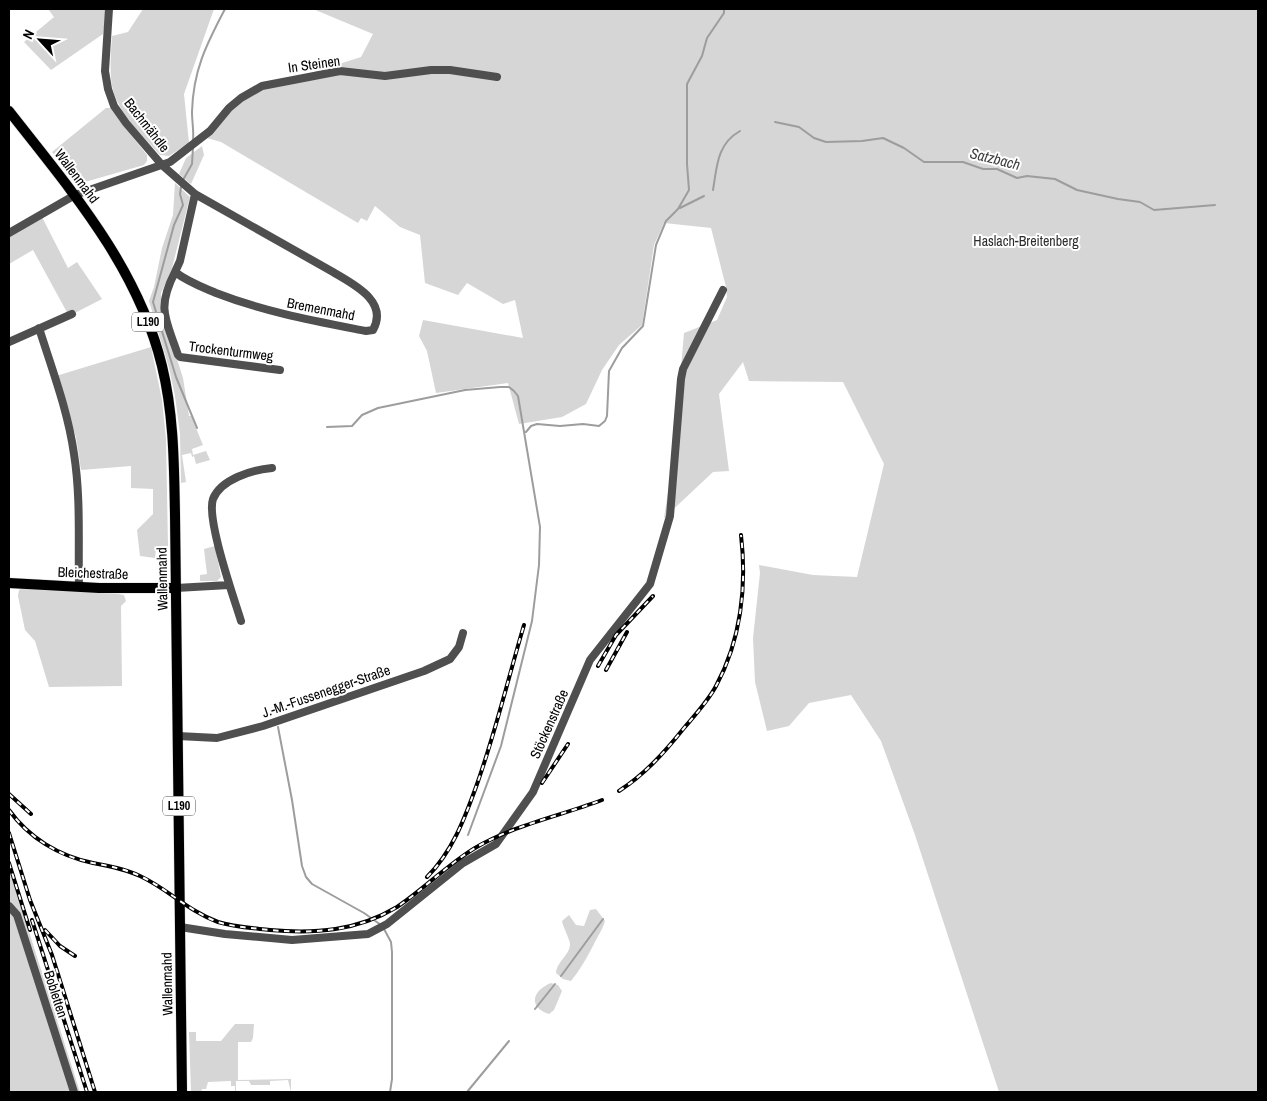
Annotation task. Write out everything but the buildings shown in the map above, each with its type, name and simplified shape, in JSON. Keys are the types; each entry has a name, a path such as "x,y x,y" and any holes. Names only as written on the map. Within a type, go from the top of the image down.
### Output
{"main road":[{"name":"Wallenmahd","path":"9,111 98,227 130,284 147,320 162,366 170,409 176,588 182,1092"},
{"name":"Bleichestraße","path":"9,583 79,587 176,588"}],"street":[{"name":"Bachmähdle","path":"9,233 75,195 162,165 126,123 114,106 111,98 106,72 109,9"},
{"name":"In Steinen","path":"162,165 170,162 199,141 229,108 241,98 262,86 340,71 385,76 432,70 450,70 497,78"},
{"name":"Bremenmahd","path":"162,165 195,194 350,283 372,300 377,308 376,324 373,330 366,331 268,311 198,285 175,272"},
{"path":"175,272 180,261 195,194"},
{"name":"Trockenturmweg","path":"175,272 165,295 164,315 180,357 280,370"},
{"name":"Stöckenstraße","path":"180,928 292,940 368,934 387,924 464,863 496,844 533,792 590,660 650,584 670,516 681,378 686,363 724,290"},
{"path":"9,342 72,314"},
{"path":"39,328 66,417 74,453 79,498 79,587"},
{"path":"242,621 229,585 213,521 212,505 218,490 234,479 263,469 272,468"},
{"path":"176,588 229,585"},
{"name":"J.-M.-Fussenegger-Straße","path":"178,736 217,738 263,726 424,671 450,659 459,647 464,633"},
{"name":"Bobletten","path":"9,906 17,915 74,1092"}],"green space":[{"path":"48,9 107,9 103,34 51,70 24,42 54,17"},
{"path":"143,9 214,9 184,94 189,143 169,156 160,155 129,120 122,111 113,90 111,78 112,36 128,32"},
{"name":"Haslach-Breitenberg","path":"313,9 1258,9 1258,1092 999,1092 915,835 881,741 851,695 809,703 789,726 767,731 755,682 753,638 760,573 759,565 813,575 857,577 884,464 843,382 749,381 743,362 719,394 729,471 713,472 664,518 673,460 684,333 717,320 727,297 711,228 664,223 654,245 642,325 619,345 602,370 586,404 562,417 519,424 508,383 436,393 427,351 419,336 423,320 523,338 515,300 503,304 467,283 458,295 425,283 420,235 400,227 375,206 367,221 361,218 358,223 221,142 207,138 232,108 258,90 361,57 373,34"},
{"path":"106,108 112,108 147,155 147,161 144,165 78,184 52,152"},
{"path":"202,146 204,155 191,184 179,174 186,158"},
{"path":"175,183 190,197 171,272 161,293 162,312 183,378 189,416 191,416 203,445 192,449 193,455 206,451 210,460 196,464 191,453 182,455 186,482 181,483 180,434 175,396 169,368 149,301 154,287 162,248 173,215"},
{"path":"42,217 68,268 77,262 102,299 69,316 33,250 9,264 9,236"},
{"path":"151,347 162,400 166,439 168,547 156,548 155,558 140,556 137,530 153,514 153,489 131,488 131,466 81,470 76,437 56,376"},
{"path":"215,546 221,577 217,581 200,581 200,575 207,574 204,549"},
{"path":"23,588 124,595 126,601 121,606 122,686 49,687 35,641 25,630 18,596 19,590"},
{"path":"9,869 80,1092 9,1091"},
{"path":"596,909 605,921 602,928 571,981 563,979 556,973 570,944 562,921 569,915 576,925 584,926 590,910"},
{"path":"551,983 558,985 562,991 554,1010 549,1014 537,1007 535,998 540,990"},
{"path":"235,1024 254,1024 251,1042 238,1042 238,1080 291,1079 291,1092 288,1080 270,1081 270,1085 251,1085 249,1081 236,1081 236,1092 235,1086 231,1086 231,1081 208,1082 206,1089 202,1089 201,1092 191,1092 189,1032 196,1032 196,1041 221,1041"}],"waterway":[{"path":"193,140 193,97 198,71 206,47 225,9"},
{"path":"526,432 531,426 537,424 599,426 605,421 607,416 609,371 622,348 643,326 656,245 666,221 678,209 689,190 687,164 687,84 702,56 707,38 724,13 724,9"},
{"name":"Satzbach","path":"775,122 799,127 814,138 826,142 862,141 883,138 904,148 924,162 963,162 983,169 997,169 1017,178 1027,176 1055,179 1077,190 1140,202 1154,210 1215,205"},
{"name":"Satzbach","path":"713,190 717,164 722,149 732,136 740,131"},
{"path":"183,180 192,164 193,147"},
{"path":"181,187 180,194 183,205 174,225 153,302 176,377 197,428"},
{"name":"Satzbach","path":"680,208 704,196"},
{"path":"327,427 352,426 362,415 378,408 465,390 509,387 518,396 540,527 539,565 532,621 501,746 468,835"},
{"path":"278,727 302,866 306,877 312,884 364,913 381,925"},
{"path":"561,976 603,919"},
{"path":"384,929 391,942 392,952 392,1079 390,1092"},
{"path":"535,1009 555,984"},
{"path":"467,1092 509,1041"}],"railway":[{"path":"619,791 646,770 669,746 701,708 716,686 731,650 740,612 743,574 741,535"},
{"path":"598,666 616,635 653,596"},
{"path":"427,877 444,857 462,823 483,767 524,625"},
{"path":"606,670 627,632"},
{"path":"542,783 568,744"},
{"path":"9,794 31,814"},
{"path":"9,810 35,837 57,851 80,860 129,871 150,881 197,912 218,922 250,928 319,931 351,926 382,915 397,907 445,869 490,840 521,827 602,800"},
{"path":"9,833 30,900 52,955 95,1092"},
{"path":"9,863 30,930"},
{"path":"32,920 87,1092"},
{"path":"45,930 60,946 75,956"}]}
